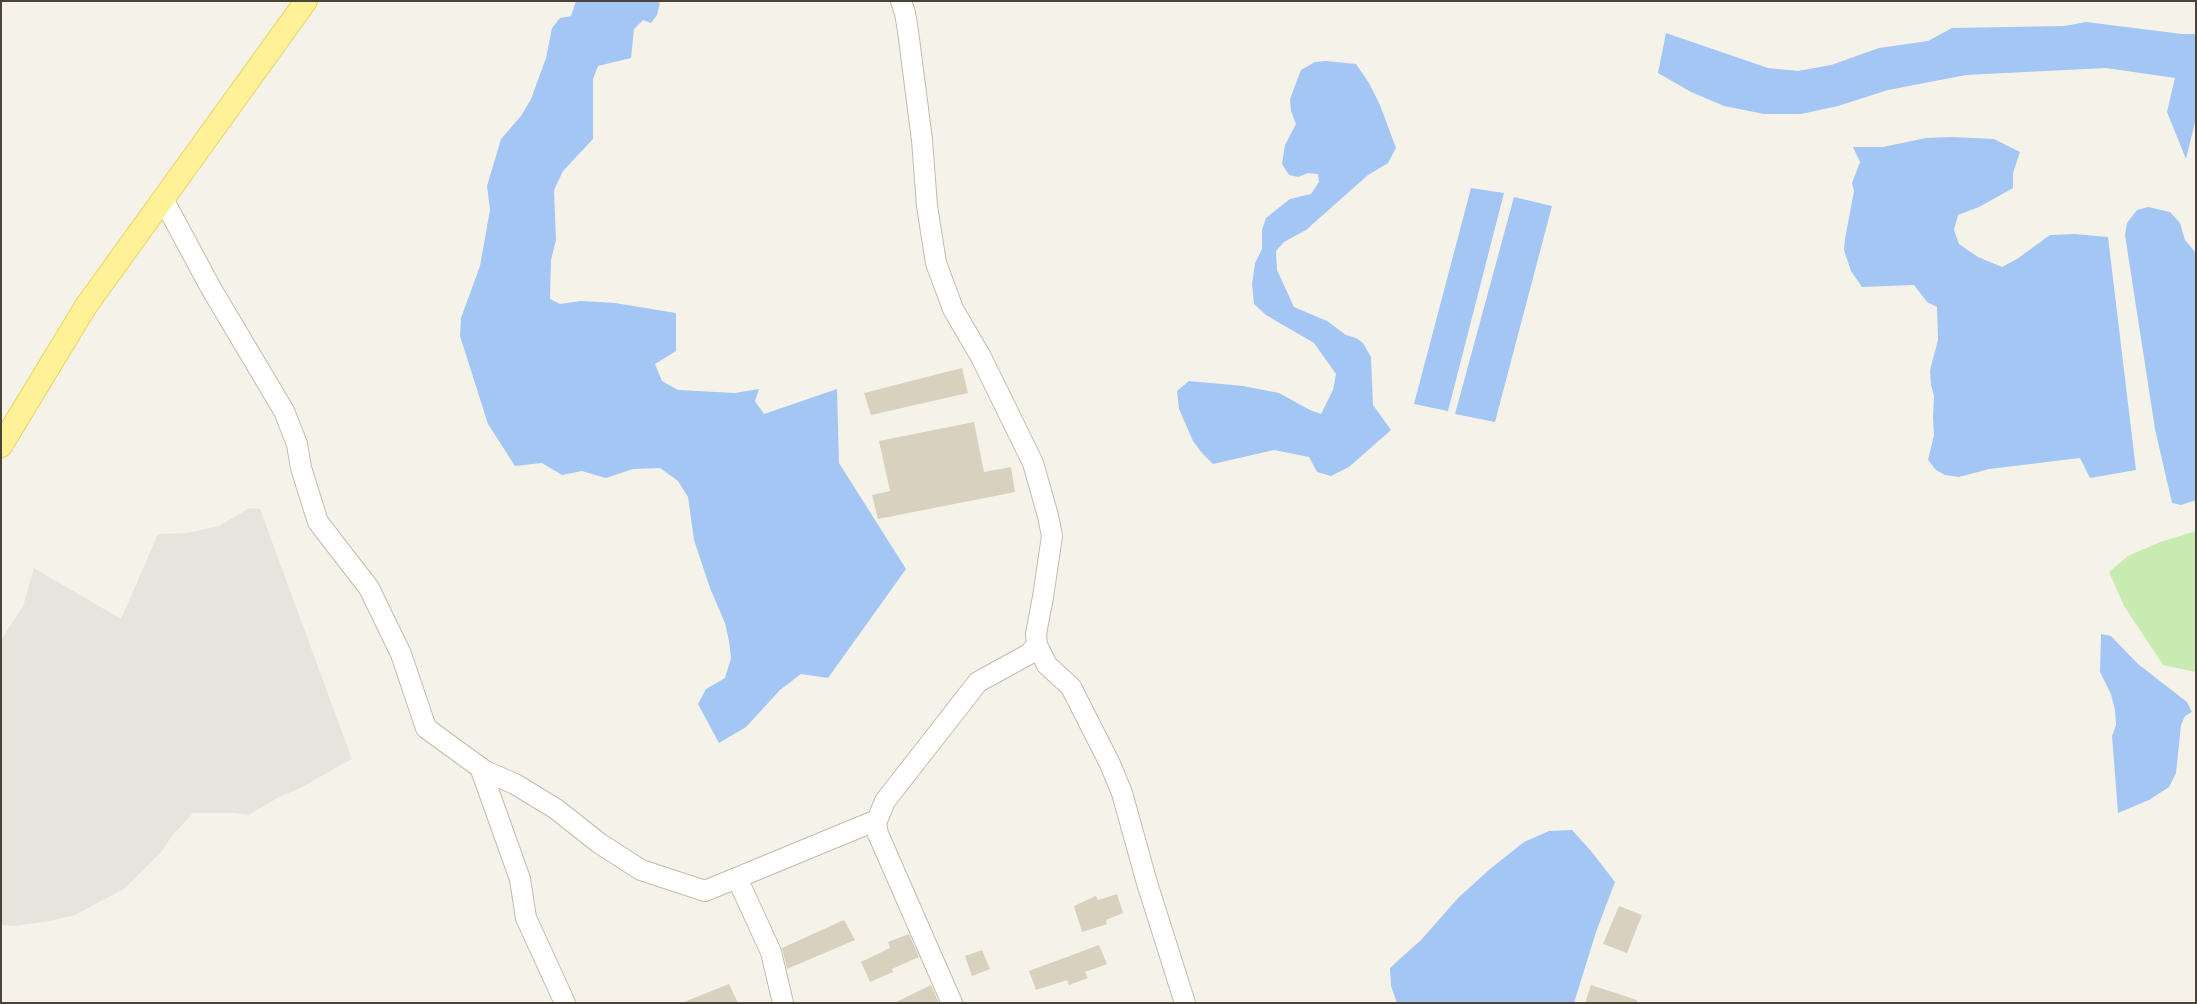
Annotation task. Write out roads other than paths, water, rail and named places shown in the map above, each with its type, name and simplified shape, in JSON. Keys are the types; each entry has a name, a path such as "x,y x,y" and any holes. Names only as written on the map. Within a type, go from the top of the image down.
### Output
{"main road":[{"path":"1,446 86,306 306,1"}],"street":[{"path":"901,1 908,31 922,140 927,206 936,263 953,309 981,357 1033,463 1048,516 1052,536 1044,597 1036,634 1037,645 1047,664 1071,687 1110,764 1122,793 1147,883 1185,1003"},
{"path":"163,199 212,290 284,411 297,444 301,468 318,522 369,588 401,654 426,728 480,767 556,808 599,843 641,870 705,891 878,820"},
{"path":"952,1003 876,827 885,801 978,682 1029,654 1037,645"},
{"path":"480,767 520,879 526,918 564,1003"},
{"path":"736,878 771,952 783,1003"}],"water":[{"path":"576,1 657,1 660,3 657,15 651,23 643,20 634,29 631,58 598,66 593,79 593,139 563,171 554,190 556,240 551,260 550,299 560,304 581,301 615,303 676,313 676,351 655,364 662,381 678,390 735,393 759,389 755,401 764,414 837,389 839,463 906,569 828,678 801,674 780,690 746,727 719,743 698,704 706,689 725,678 731,658 729,641 725,623 710,588 694,540 688,497 678,481 660,468 633,469 606,478 582,471 562,475 542,463 515,466 488,424 460,336 461,318 480,266 490,210 487,186 501,139 521,116 531,99 546,58 552,28 560,18 571,16"},
{"path":"2086,22 2182,34 2196,34 2196,118 2186,159 2167,112 2175,78 2106,68 1966,75 1888,90 1838,106 1801,114 1764,114 1724,106 1691,92 1658,73 1666,33 1768,68 1798,71 1831,65 1879,48 1928,41 1952,28 2064,26"},
{"path":"1326,61 1356,64 1369,83 1380,105 1396,148 1388,163 1368,175 1306,230 1284,242 1276,251 1277,270 1294,307 1327,321 1346,335 1356,338 1363,343 1371,357 1373,405 1391,430 1349,467 1331,476 1317,472 1309,457 1274,450 1213,464 1193,441 1179,409 1177,391 1189,381 1243,386 1279,393 1310,410 1321,414 1333,390 1336,374 1314,343 1266,315 1254,304 1252,284 1255,263 1262,249 1262,230 1266,218 1290,199 1311,194 1319,182 1318,174 1308,173 1298,177 1289,175 1282,164 1285,145 1296,124 1291,111 1290,99 1301,70 1315,62"},
{"path":"1952,137 1994,139 2020,152 2013,173 2013,188 1979,207 1958,215 1954,230 1959,244 1978,257 2002,267 2017,259 2050,235 2075,234 2108,237 2136,470 2090,478 2080,458 1989,469 1959,477 1945,475 1936,470 1928,460 1934,435 1934,396 1931,385 1930,370 1938,340 1937,307 1927,302 1914,285 1862,287 1851,271 1844,250 1854,191 1852,183 1860,162 1853,147 1883,147 1926,138"},
{"path":"1471,188 1504,193 1448,411 1414,404"},
{"path":"1514,197 1552,206 1495,422 1455,414"},
{"path":"2148,207 2170,212 2180,223 2185,240 2196,253 2196,500 2181,505 2172,503 2155,429 2125,235 2127,223 2137,210"},
{"path":"2101,634 2111,636 2138,664 2187,702 2192,712 2185,716 2181,725 2176,773 2169,787 2149,800 2118,813 2112,736 2116,725 2115,710 2111,694 2100,672"},
{"path":"1572,830 1591,851 1615,882 1596,932 1574,1003 1397,1003 1391,986 1390,968 1422,939 1458,898 1490,869 1524,842 1549,831"}]}
